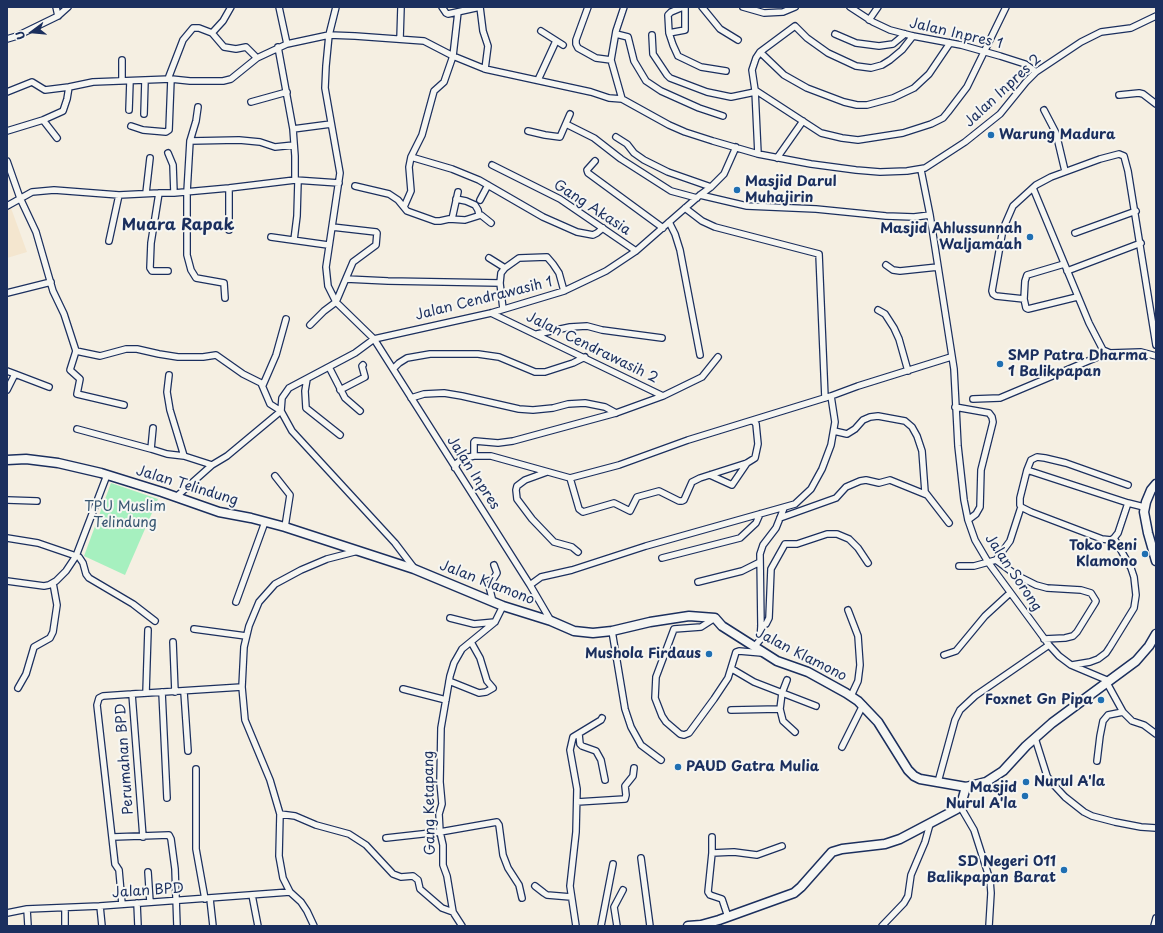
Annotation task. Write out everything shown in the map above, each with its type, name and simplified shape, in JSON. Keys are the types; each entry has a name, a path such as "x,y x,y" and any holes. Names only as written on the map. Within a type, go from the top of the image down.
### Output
{"main road":[{"name":"Jalan Telindung","path":"7,460 26,459 58,463 107,475 219,512 251,518 358,551"},
{"path":"1156,484 1151,490 1144,507 1148,533 1156,561"},
{"name":"Jalan Klamono","path":"358,551 414,568 503,606 551,621 574,631 593,633 612,631 650,622 689,616 715,618 722,626 777,661 808,672 851,696 863,705 881,726 911,773 920,779 966,787 986,782 999,774 1035,738 1067,711 1136,661 1149,646 1156,634"},
{"path":"688,926 701,926 794,893 834,851 846,848 885,844 930,824 949,814 960,806 966,787"}],"street":[{"path":"56,7 58,16"},
{"path":"7,39 17,36 58,16 68,7"},
{"path":"212,33 223,21 231,7"},
{"path":"279,7 287,44"},
{"path":"336,7 329,35 325,88 340,173 328,245 326,267 328,286 336,302"},
{"path":"400,39 401,7"},
{"path":"442,7 448,14 478,7 488,46 485,69"},
{"path":"588,7 576,40 576,44 578,48 596,58 611,60"},
{"path":"622,99 611,60 616,34 624,7"},
{"path":"669,33 685,30 684,7 671,12 668,16 669,33 678,56 701,67 726,71"},
{"path":"702,7 720,29 738,40"},
{"path":"743,7 764,13 777,13 795,7"},
{"name":"Jalan Inpres 1","path":"850,7 884,28 913,36 985,51 1025,64 1036,72"},
{"path":"869,20 878,7"},
{"path":"652,35 653,54 670,78 708,92 726,96 734,97 755,91 821,133 853,140 866,139 903,134 943,118 959,98 976,70 1006,7"},
{"path":"404,207 411,191 409,167 411,157 422,135 434,91 444,82 453,56 458,12"},
{"name":"Jalan Inpres 2","path":"921,170 941,158 988,124 1003,110 1036,72 1081,42 1095,34 1131,28 1156,16"},
{"path":"758,154 755,91 752,70 756,58 760,52 795,26 807,38 833,56 856,66 871,68 882,65 890,60 902,50 913,36"},
{"path":"131,126 143,130 166,132 169,130 170,79 183,40 190,29 195,27 212,33 223,47 236,49 246,47 257,58"},
{"path":"541,31 563,45"},
{"path":"616,34 628,37 634,61 646,81 661,91 723,116"},
{"path":"835,34 856,43 879,46 893,44 905,34"},
{"path":"7,92 32,82 45,90 93,82 170,79 211,82 231,79 257,58 278,48 287,44 329,35 424,41 453,56 485,69 591,92 609,98 622,99 669,125 685,132 758,154 856,170 889,172 921,170 930,215 951,357 688,440 619,465 570,478 491,456 474,456 464,458 457,463 454,468"},
{"path":"538,80 556,41"},
{"path":"760,52 784,75 808,88 844,102 857,105 867,105 893,98 914,88 929,74 950,43"},
{"path":"278,48 294,129 297,216 294,240"},
{"path":"122,60 122,81"},
{"path":"144,114 145,80"},
{"path":"129,110 130,81"},
{"path":"7,131 43,120 63,111 69,87"},
{"path":"251,102 287,92"},
{"path":"1119,95 1139,93 1143,94 1156,104"},
{"path":"198,107 190,141 187,192 187,255 191,270 196,278 224,283 224,298"},
{"path":"1044,110 1056,133 1065,172"},
{"path":"528,131 558,137 561,136 570,114"},
{"path":"43,120 57,138"},
{"path":"778,158 803,121"},
{"path":"294,129 331,124"},
{"path":"566,124 594,138 620,159 672,192 747,206 897,217 930,215"},
{"path":"616,138 627,144 634,153 644,160 668,172 711,187"},
{"path":"190,141 239,140 260,142 275,147 294,145"},
{"name":"Jalan Cendrawasih 1","path":"374,339 503,309 564,291 606,271 636,251 711,187 724,174 736,147"},
{"path":"168,153 174,165 174,193"},
{"path":"1024,299 996,296 993,294 992,289 1005,222 1013,206 1040,182 1100,159 1119,154 1124,156 1127,163 1136,211 1156,345"},
{"path":"411,157 458,171 479,180 542,217 577,232 593,235 597,234 603,228"},
{"path":"146,193 150,158"},
{"path":"7,161 20,198 36,232 53,291 64,314 76,351 70,370 80,379 77,394 124,405"},
{"path":"595,161 587,170 588,173 663,228"},
{"name":"Gang Akasia","path":"492,165 560,199 636,251"},
{"path":"7,206 32,192 54,190 119,195 159,192 187,192 296,181 339,183"},
{"path":"480,200 488,185"},
{"path":"355,186 389,194 412,213 435,221 452,219 465,220 475,218 479,215"},
{"path":"229,188 229,230"},
{"path":"1033,188 1097,340 1103,350 1107,353"},
{"path":"159,192 151,243 150,268 152,271 168,271"},
{"path":"452,219 458,192"},
{"path":"109,241 119,195"},
{"path":"456,199 475,205 479,215"},
{"path":"530,585 541,577 579,568 646,546 784,508 798,502 811,489 822,469 834,431 835,422 828,397 819,254 715,227 702,221 685,208"},
{"path":"1075,233 1136,211"},
{"path":"479,215 483,216 491,223"},
{"path":"669,222 680,250 700,355"},
{"path":"310,325 324,311 336,302 353,262 376,245 376,232 332,227"},
{"path":"271,237 328,245"},
{"path":"1067,271 1141,243"},
{"path":"503,309 500,283 501,273 505,268 520,258 547,257 559,273 564,291"},
{"path":"489,258 505,268"},
{"path":"886,264 893,270 897,271 938,267"},
{"path":"1064,264 1027,275 1025,281 1024,299 1026,308 1028,309 1078,297"},
{"path":"346,279 500,283"},
{"path":"7,293 51,282"},
{"name":"Jalan Inpres","path":"336,302 374,339 454,468 530,585 551,621"},
{"path":"878,310 885,314 894,328 899,339 908,371"},
{"name":"Jalan Cendrawasih 2","path":"491,312 662,396 702,377 718,357"},
{"path":"263,385 276,355 286,319"},
{"path":"537,334 570,327 587,326 602,330 662,338"},
{"path":"176,497 212,465 227,456 281,411 282,398 289,388 355,353 374,339"},
{"path":"76,351 100,356 126,349 137,348 178,357 203,357 216,354 243,374 263,385 270,404 281,411 292,431 395,543 414,568"},
{"path":"973,400 1000,398 1107,353 1140,352 1156,356"},
{"path":"393,369 407,358 430,354 478,354 499,357 534,372 545,372 573,363 585,357"},
{"name":"Jalan Sorong","path":"951,357 954,369 955,407 961,476 968,520 976,540 988,562 1010,593 1044,639 1059,656 1071,665 1108,682"},
{"path":"340,390 365,377 362,365"},
{"path":"329,367 345,398 360,411"},
{"path":"7,371 49,387"},
{"path":"7,390 15,374"},
{"path":"169,375 168,392 172,421 184,456"},
{"path":"307,379 305,391 306,408 340,435"},
{"path":"411,398 424,394 444,393 519,409 533,410 585,402 605,407 616,413"},
{"path":"474,456 474,442 476,441 498,443 513,441 616,413 662,396"},
{"path":"955,407 989,413 993,422 982,470 980,507 976,514 968,520"},
{"path":"834,431 847,434 855,429 863,420 870,417 878,416 905,421 912,427 921,447 925,492 949,523"},
{"path":"570,478 579,509 583,512 614,503 630,511 637,497 660,491 679,501 682,501 684,500 692,482 747,463 755,458 758,444 756,424 753,420"},
{"path":"151,449 153,428"},
{"path":"77,429 167,454 184,456 212,465"},
{"path":"959,566 974,566 996,560 1010,541 1021,507 1019,502 1027,470 1031,460 1034,458 1045,458 1066,463 1128,485"},
{"path":"710,475 732,485 747,463"},
{"path":"1027,470 1144,507"},
{"path":"547,471 525,480 517,486 517,499 532,519 554,542 572,547 578,552"},
{"path":"7,581 44,586 53,583 66,571 76,556 107,475"},
{"path":"275,476 290,496 285,528"},
{"path":"780,518 836,498 846,487 866,480 879,483 890,480 927,495"},
{"path":"7,500 37,501"},
{"path":"1021,507 1102,539 1111,540 1118,533 1128,503"},
{"path":"754,647 760,640 761,626 760,554 763,545 776,528 784,508"},
{"path":"662,558 740,538 756,523 760,514"},
{"path":"236,602 264,522"},
{"path":"761,626 766,624 769,618 772,569 785,544 797,544 827,534 838,534 849,539 858,548 868,563"},
{"path":"7,538 38,543 79,557 89,578 134,604 155,620"},
{"path":"1071,665 1090,662 1098,659 1106,653 1134,608 1136,595 1134,577 1131,568 1114,538"},
{"path":"314,926 307,911 301,902 290,892 283,878 279,856 280,814 270,780 245,720 242,687 244,647 249,626 259,602 275,584 300,570 327,559 358,551"},
{"path":"996,560 1016,575 1036,585 1047,588 1087,591 1094,597 1095,603 1073,636 1044,639"},
{"path":"698,582 742,571 760,562"},
{"path":"494,565 496,573 489,586 494,602"},
{"path":"18,688 26,674 34,647 52,636 57,605 53,583"},
{"path":"944,655 956,651 985,616 1010,593"},
{"path":"450,618 474,624 495,622 503,606"},
{"path":"848,610 858,636 860,665 858,682 851,696"},
{"path":"715,618 701,627 674,629 656,677 655,698 662,716 666,722 680,734 684,735 689,733 714,699 728,678 736,652 766,654"},
{"name":"Gang Ketapang","path":"462,926 453,912 447,876 443,865 443,845 440,832 439,814 442,804 440,782 441,728 451,668 457,656 462,649 491,627 495,622"},
{"path":"194,629 246,636"},
{"path":"146,693 148,630"},
{"path":"612,631 625,709 631,727 641,745 661,760"},
{"path":"173,642 175,692"},
{"path":"449,681 479,692 486,692 493,688 488,681 480,658 471,642"},
{"path":"938,782 955,720 960,710 967,702 981,691 1049,645"},
{"path":"732,669 754,682 816,706"},
{"path":"787,680 782,693 780,709 784,721 795,732"},
{"path":"1108,682 1123,712 1132,721 1144,725 1156,734"},
{"name":"Perumahan BPD","path":"143,837 132,694 184,692 242,687"},
{"path":"403,688 446,700"},
{"path":"162,692 168,798"},
{"path":"184,692 188,751"},
{"path":"122,904 120,870 115,864 97,705 99,698 103,696 132,694"},
{"path":"842,746 863,705"},
{"path":"731,710 780,709"},
{"path":"1097,761 1103,721 1108,715 1123,712"},
{"path":"576,926 570,886 576,832 577,790 570,750 573,737 602,718"},
{"path":"579,734 580,744 596,751 601,760 605,780"},
{"path":"1035,738 1047,776 1065,797 1084,812 1092,816 1115,822 1156,828"},
{"path":"577,802 625,799 625,786 633,776 634,768"},
{"path":"196,769 196,849 213,926"},
{"path":"960,806 974,830 990,880 991,893 989,926"},
{"path":"280,814 295,816 316,825 349,834 366,845 393,874 402,877 413,876 418,880 420,889 442,908 453,912"},
{"path":"386,838 440,832 497,822 503,855 509,870 519,885 522,898"},
{"path":"882,926 907,898 911,874 925,842 930,824"},
{"path":"112,837 170,835 175,868 177,926"},
{"path":"712,837 708,892 710,895 722,898 728,917"},
{"path":"712,852 734,852 757,855 782,846"},
{"path":"641,858 650,926"},
{"path":"601,926 613,864"},
{"path":"148,872 150,902"},
{"path":"535,886 547,895 571,897"},
{"path":"617,926 614,907 623,890"},
{"name":"Jalan BPD","path":"7,913 27,909 150,902 176,902 290,892"},
{"path":"252,895 258,926"},
{"path":"136,903 138,926"},
{"path":"100,906 102,926"},
{"path":"65,908 65,926"},
{"path":"27,909 28,926"},
{"path":"1154,926 1156,918"}],"shaded area":[{"path":"11,208 27,252 7,258 7,210"}],"green space":[{"name":"TPU Muslim Telindung","path":"111,483 158,499 125,575 84,556"}],"place":[{"name":"Warung Madura","path":"991,135"},
{"name":"Masjid Darul Muhajirin","path":"737,190"},
{"name":"Masjid Ahlussunnah Waljamaah","path":"1030,237"},
{"name":"SMP Patra Dharma 1 Balikpapan","path":"1000,364"},
{"name":"Toko Reni Klamono","path":"1145,554"},
{"name":"Mushola Firdaus","path":"709,654"},
{"name":"Foxnet Gn Pipa","path":"1101,700"},
{"name":"PAUD Gatra Mulia","path":"678,767"},
{"name":"Nurul A'la","path":"1026,782"},
{"name":"Masjid Nurul A'la","path":"1025,796"},
{"name":"SD Negeri 011 Balikpapan Barat","path":"1064,870"}],"district":[{"name":"Muara Rapak","path":"178,226"}]}
